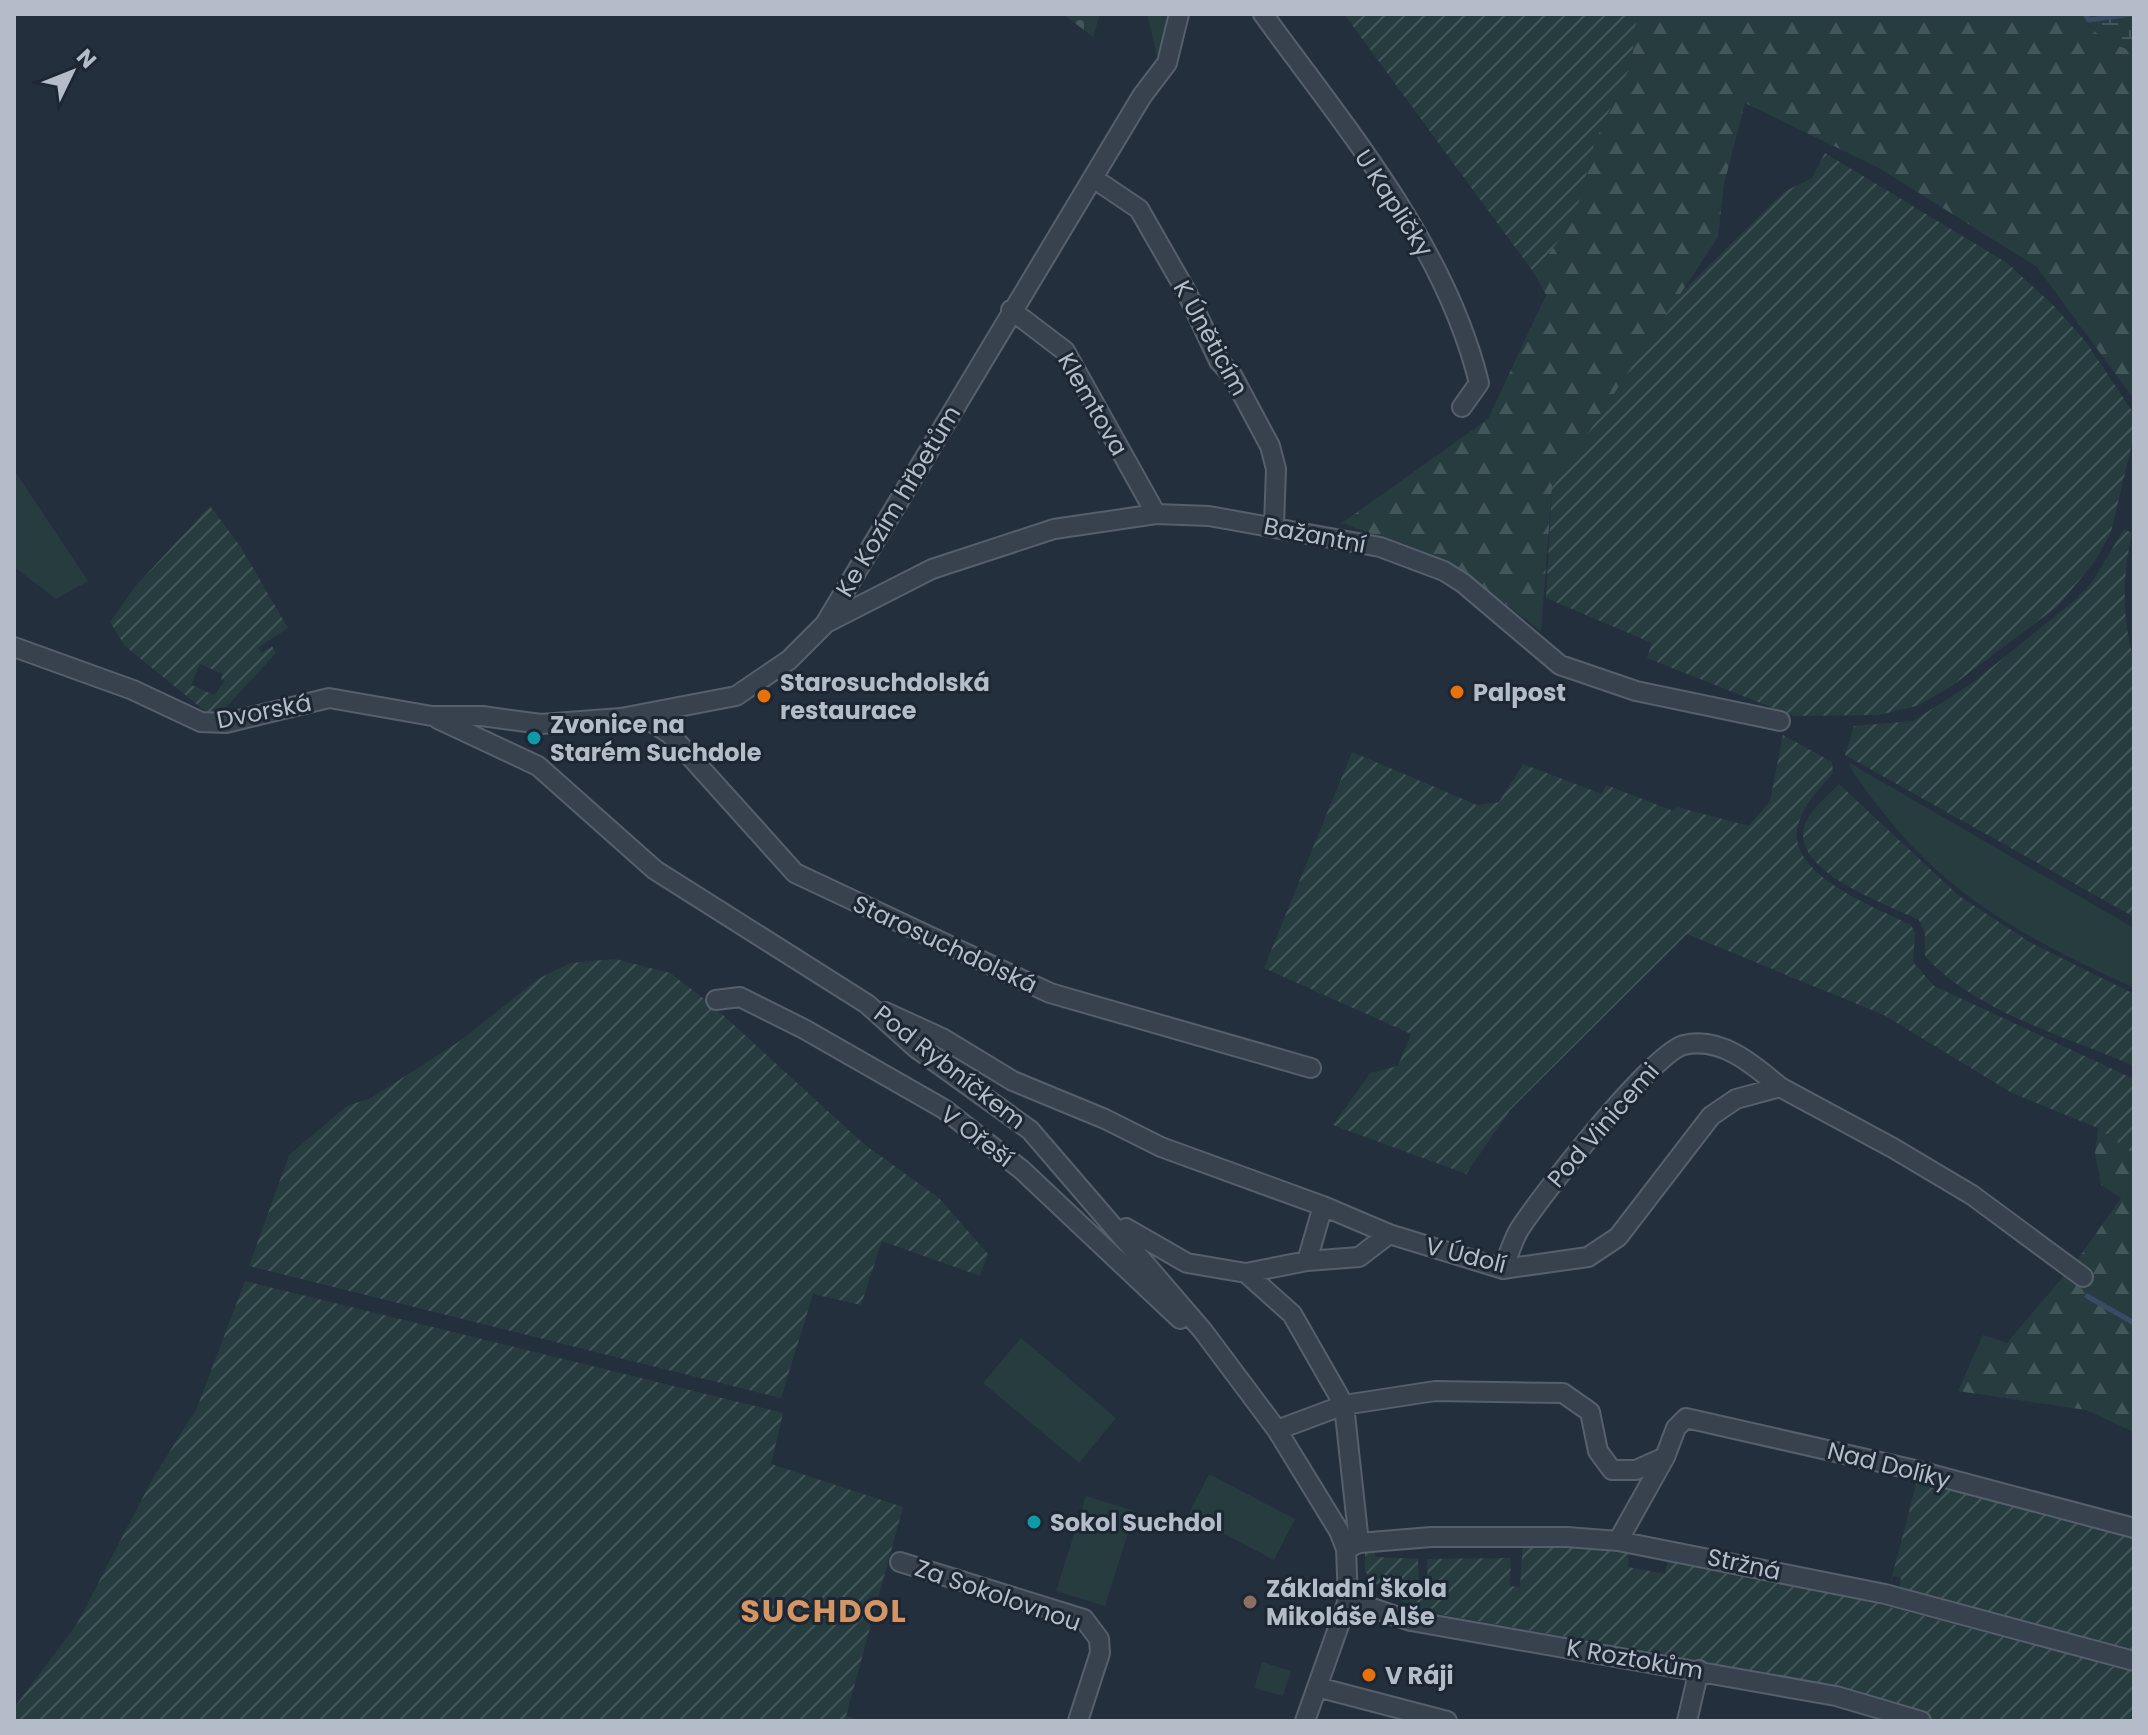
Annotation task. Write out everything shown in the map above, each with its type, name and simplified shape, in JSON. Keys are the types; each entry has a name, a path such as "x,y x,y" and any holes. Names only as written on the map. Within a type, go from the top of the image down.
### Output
{"street":[{"name":"Ke Kozím hřbetům","path":"432,716 482,716 541,724 641,715 736,696 789,660 825,624 1011,310 1142,96 1167,63 1179,14"},
{"name":"U Kapličky","path":"1263,14 1378,175 1432,261 1452,303 1479,383 1462,407"},
{"name":"K Úněticím","path":"1093,178 1139,209 1187,293 1189,304 1219,361 1232,375 1270,446 1276,469 1274,525"},
{"name":"Klemtova","path":"1011,310 1065,351 1156,514"},
{"name":"Bažantní","path":"825,624 932,569 1054,529 1156,514 1209,516 1274,525 1380,547 1444,571 1560,665 1636,691 1780,721"},
{"name":"Dvorská","path":"14,647 133,690 201,722 226,723 329,698 432,716"},
{"name":"Starosuchdolská","path":"641,715 670,734 795,873 1050,993 1311,1068"},
{"name":"Pod Rybníčkem","path":"432,716 538,766 655,870 867,1004 916,1048 1030,1130 1203,1331 1277,1430 1339,1531 1352,1546"},
{"name":"V Ořeší","path":"716,1000 740,997 804,1029 944,1109 1022,1170 1183,1321 1203,1331"},
{"name":"V Údolí","path":"867,1004 942,1038 1013,1081 1105,1119 1161,1147 1323,1206 1389,1234 1503,1269 1588,1257 1603,1250 1618,1237 1711,1116 1736,1099 1780,1087"},
{"name":"Pod Vinicemi","path":"1503,1269 1517,1234 1546,1189 1657,1061 1683,1045 1715,1045 1751,1062 1780,1087"},
{"path":"1780,1087 1972,1195 2083,1277"},
{"path":"1307,1261 1323,1206"},
{"path":"1101,1209 1147,1243 1187,1263 1246,1273 1307,1261 1359,1257 1389,1234"},
{"path":"1246,1273 1292,1314 1344,1405 1352,1546 1348,1600 1305,1721"},
{"path":"1277,1430 1344,1405 1435,1391 1563,1393 1590,1412 1598,1451 1612,1470 1636,1470 1665,1457"},
{"name":"Nad Dolíky","path":"1618,1541 1665,1457 1676,1428 1686,1418 1699,1418 2134,1528"},
{"name":"Stržná","path":"1352,1546 1431,1537 1567,1537 1618,1541 1885,1594 2134,1661"},
{"name":"Za Sokolovnou","path":"900,1562 1084,1619 1099,1639 1100,1653 1078,1721"},
{"name":"K Roztokům","path":"1348,1600 1411,1621 1836,1696 1921,1721"},
{"path":"1687,1721 1699,1670"},
{"path":"1317,1687 1447,1721"}],"green space":[{"path":"1063,14 1100,14 1093,37"},
{"path":"1147,14 1173,14 1158,60"},
{"path":"1344,14 1637,14 1631,65 1595,141 1574,220 1534,273"},
{"path":"1637,14 2075,14 2105,40 2134,52 2134,399 2037,267 1879,168 1745,103 1724,184 1718,237 1552,488 1541,631 1453,564 1342,523 1488,419 1546,295 1534,273 1574,220 1595,141 1631,65"},
{"path":"2075,14 2134,14 2134,52 2105,40"},
{"path":"1825,153 2007,263 2054,306 2086,342 2134,414 2134,435 2111,532 2095,561 2058,606 1949,688 1917,706 1878,715 1793,716 1647,658 1652,643 1546,598 1552,488 1679,295 1784,192 1812,178"},
{"path":"14,470 88,581 56,599 14,567"},
{"path":"210,506 240,546 288,628 258,648 262,653 272,646 276,653 218,716 210,715 125,646 110,622 135,587","holes":["200,664 223,674 221,679 225,681 214,695 191,685"]},
{"path":"2124,529 2132,533 2126,566 2125,598 2127,630 2134,662 2134,917 1845,755 1854,726 1913,721 1971,684 2074,601 2093,581"},
{"path":"1783,735 1832,762 1833,773 1808,804 1798,825 1798,843 1805,859 1836,887 1911,925 1915,933 1913,962 1934,986 2134,1079 2134,1154 2098,1128 2012,1093 1884,1015 1687,934 1510,1110 1466,1174 1333,1125 1370,1073 1398,1066 1411,1034 1264,968 1352,752 1477,805 1499,802 1523,764 1602,794 1606,785 1673,811 1677,807 1749,826 1770,801"},
{"path":"1848,762 2134,928 2134,988 2029,936 1965,894 1908,842"},
{"path":"1839,784 1959,896 2031,943 2134,994 2134,1066 2023,1021 1969,992 1925,956 1925,934 1919,920 1846,885 1813,859 1805,844 1806,822"},
{"path":"615,959 670,973 712,1005 865,1145 939,1198 988,1254 980,1276 882,1241 861,1305 813,1294 781,1398 249,1266 289,1155 347,1106 371,1098 460,1041 538,979 570,963"},
{"path":"2098,1128 2134,1154 2134,1432 2086,1410 1958,1391 1983,1335 2007,1343 2078,1259 2121,1198 2101,1185 2095,1153"},
{"path":"245,1281 783,1413 771,1464 903,1507 846,1716 862,1721 14,1721 14,1708 77,1624 153,1478 197,1408"},
{"path":"1021,1338 1116,1418 1079,1463 983,1383"},
{"path":"1209,1474 1295,1519 1274,1560 1188,1515"},
{"path":"1917,1481 2134,1536 2134,1653 1899,1590 1901,1578 1893,1576 1889,1588"},
{"path":"1086,1496 1135,1511 1105,1606 1056,1591"},
{"path":"1523,1542 1629,1551 1628,1567 1665,1574 1668,1559 1822,1589 2134,1672 2134,1721 1926,1721 1577,1639 1416,1610 1373,1582 1365,1571 1365,1552 1375,1545 1375,1557 1418,1559 1419,1583 1423,1583 1424,1590 1428,1589 1427,1559 1511,1558 1510,1586 1520,1587"},
{"path":"1262,1662 1291,1671 1283,1696 1254,1688"}],"waterway":[{"path":"2085,14 2089,20 2133,14"},
{"path":"2087,1296 2134,1323"}],"place":[{"name":"Palpost","path":"1457,692"},
{"name":"Starosuchdolská restaurace","path":"764,696"},
{"name":"Zvonice na Starém Suchdole","path":"534,738"},
{"name":"Sokol Suchdol","path":"1034,1522"},
{"name":"Základní škola Mikoláše Alše","path":"1250,1602"},
{"name":"V Ráji","path":"1369,1675"}],"district":[{"name":"SUCHDOL","path":"824,1610"}]}
